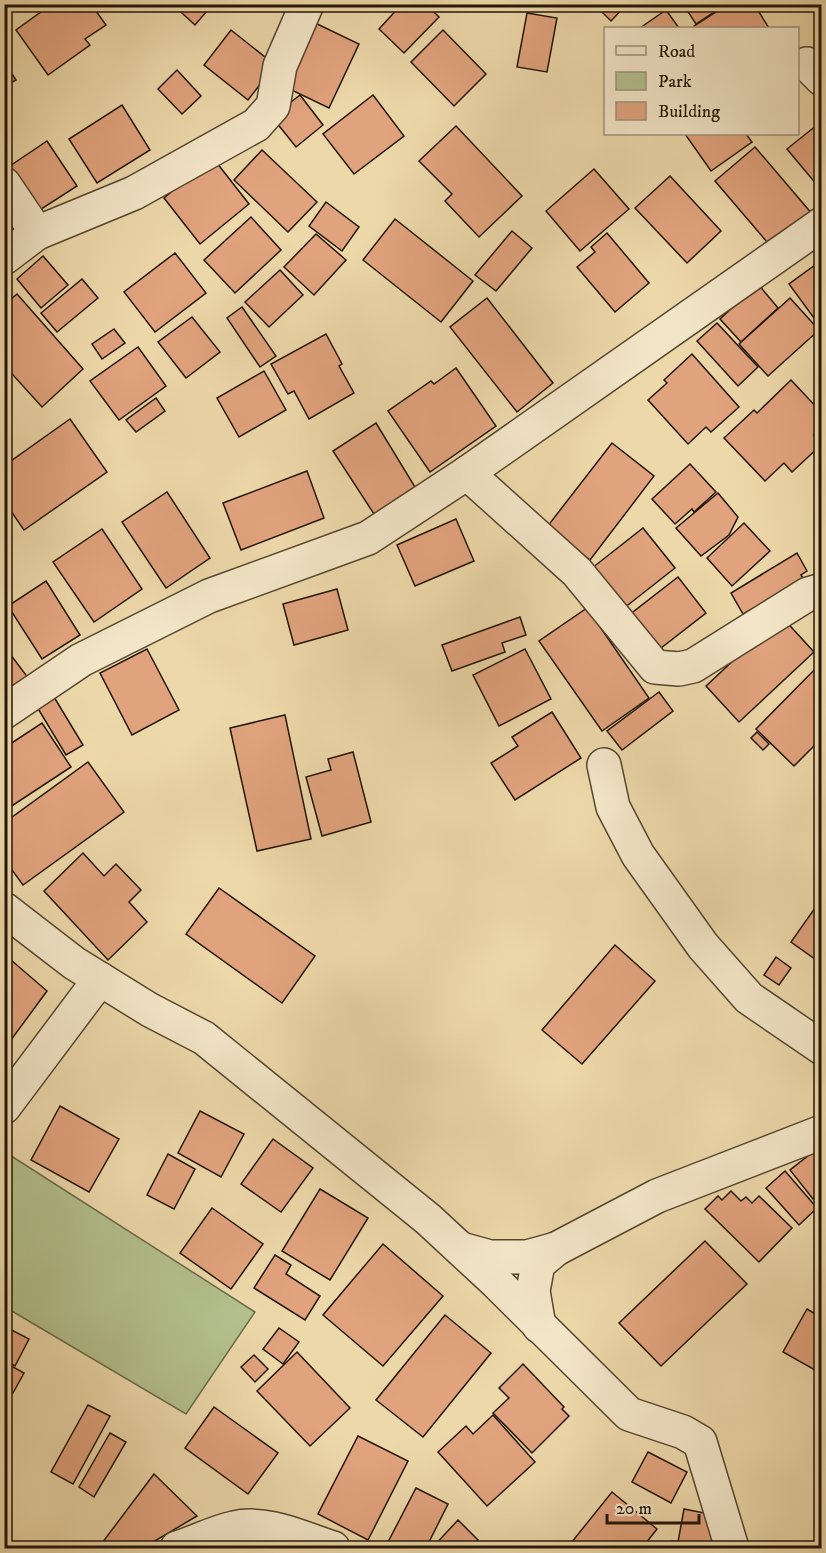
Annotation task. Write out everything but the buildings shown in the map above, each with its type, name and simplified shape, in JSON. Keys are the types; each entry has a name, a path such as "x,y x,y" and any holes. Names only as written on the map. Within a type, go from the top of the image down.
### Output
{"street":[{"path":"4,258 37,233 134,193 256,125 273,106 280,66 307,4"},
{"path":"4,184 37,233"},
{"path":"4,712 81,660 209,596 368,538 467,473 822,224"},
{"path":"467,473 577,572 655,667 679,669 693,666 808,594 822,590"},
{"path":"604,765 613,807 638,855 703,946 749,998 822,1048"},
{"path":"4,909 74,963 150,1010 204,1038 428,1219 629,1414 683,1432 700,1442 732,1548"},
{"path":"4,1107 100,979"},
{"path":"539,1326 533,1291 538,1264 556,1249 657,1196 822,1132"},
{"path":"461,1249 490,1257 518,1257 556,1249"},
{"path":"177,1548 234,1528 248,1526 295,1536 333,1548"}],"green space":[{"path":"5,1152 255,1312 186,1414 5,1307"}]}
